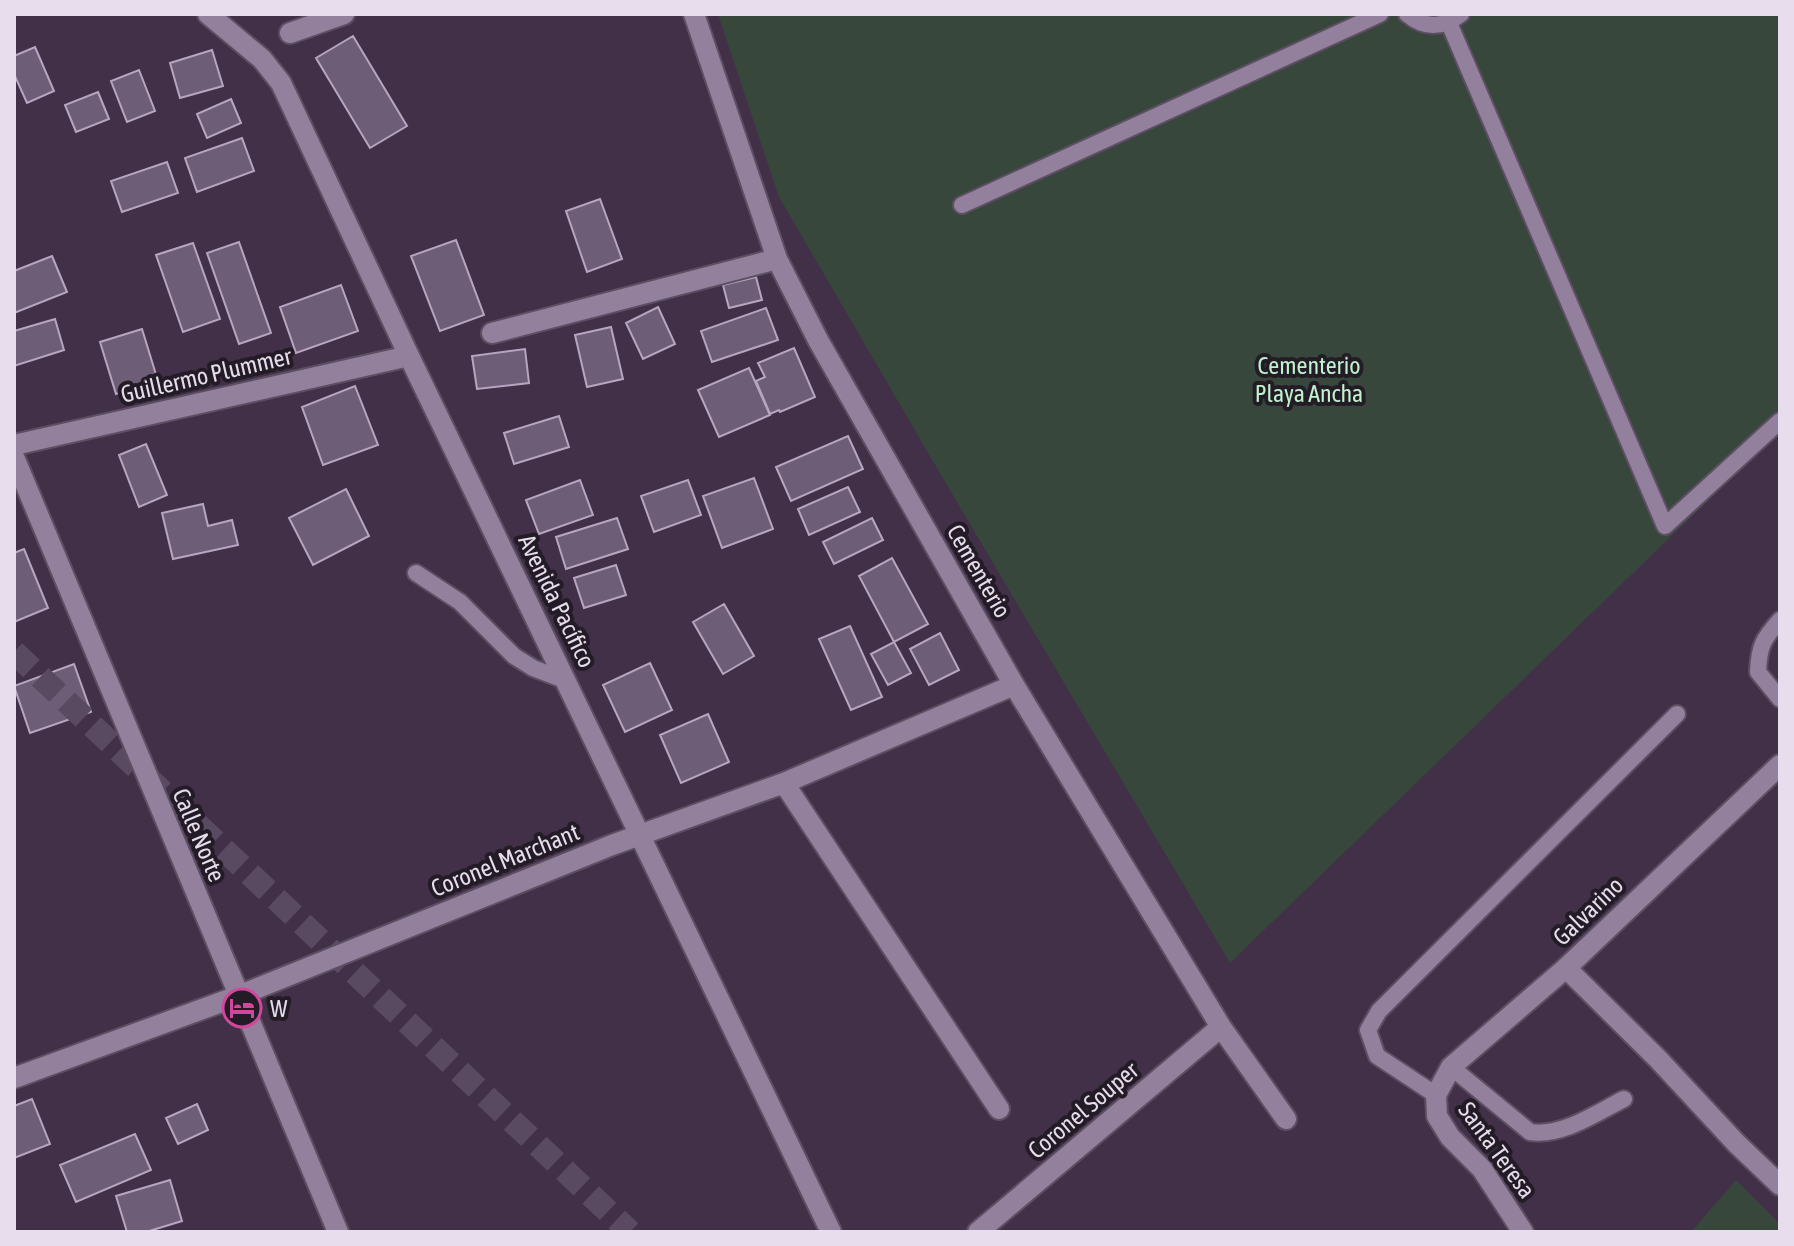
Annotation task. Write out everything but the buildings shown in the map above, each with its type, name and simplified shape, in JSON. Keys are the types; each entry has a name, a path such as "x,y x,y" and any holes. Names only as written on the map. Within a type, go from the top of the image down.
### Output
{"street":[{"name":"Avenida Pacífico","path":"208,14 262,59 281,83 409,356 831,1232"},
{"path":"290,33 344,14"},
{"name":"Cementerio","path":"694,14 777,259 818,340 1014,685 1221,1027 1286,1119"},
{"path":"492,333 777,259"},
{"name":"Guillermo Plummer","path":"14,445 409,356"},
{"name":"Calle Norte","path":"14,457 338,1232"},
{"name":"Coronel Marchant","path":"14,1078 238,996 641,835 784,783 1014,685"},
{"name":"Galvarino","path":"1436,1095 1451,1067 1566,968 1780,765"},
{"path":"784,783 999,1109"},
{"path":"1566,968 1780,1185"},
{"name":"Coronel Souper","path":"978,1232 1221,1027"},
{"name":"Santa Teresa","path":"1436,1095 1437,1116 1450,1137 1482,1169 1523,1232"}],"lane":[{"path":"962,205 1380,14"},
{"path":"1407,14 1421,23 1435,26 1455,18 1665,526 1780,421"},
{"path":"416,573 460,602 514,656 533,668 567,681"},
{"path":"1780,620 1767,634 1759,650 1758,672 1780,699"},
{"path":"1436,1095 1377,1056 1368,1030 1379,1011 1677,714"},
{"path":"1451,1067 1530,1132 1543,1134 1569,1127 1624,1099"}],"green space":[{"name":"Cementerio Playa Ancha","path":"718,14 1780,14 1780,431 1230,963 779,197"},
{"path":"1736,1180 1780,1224 1780,1232 1691,1232"}],"tunnel":[{"path":"14,652 630,1232"}],"place":[{"name":"W","path":"242,1008"}]}
